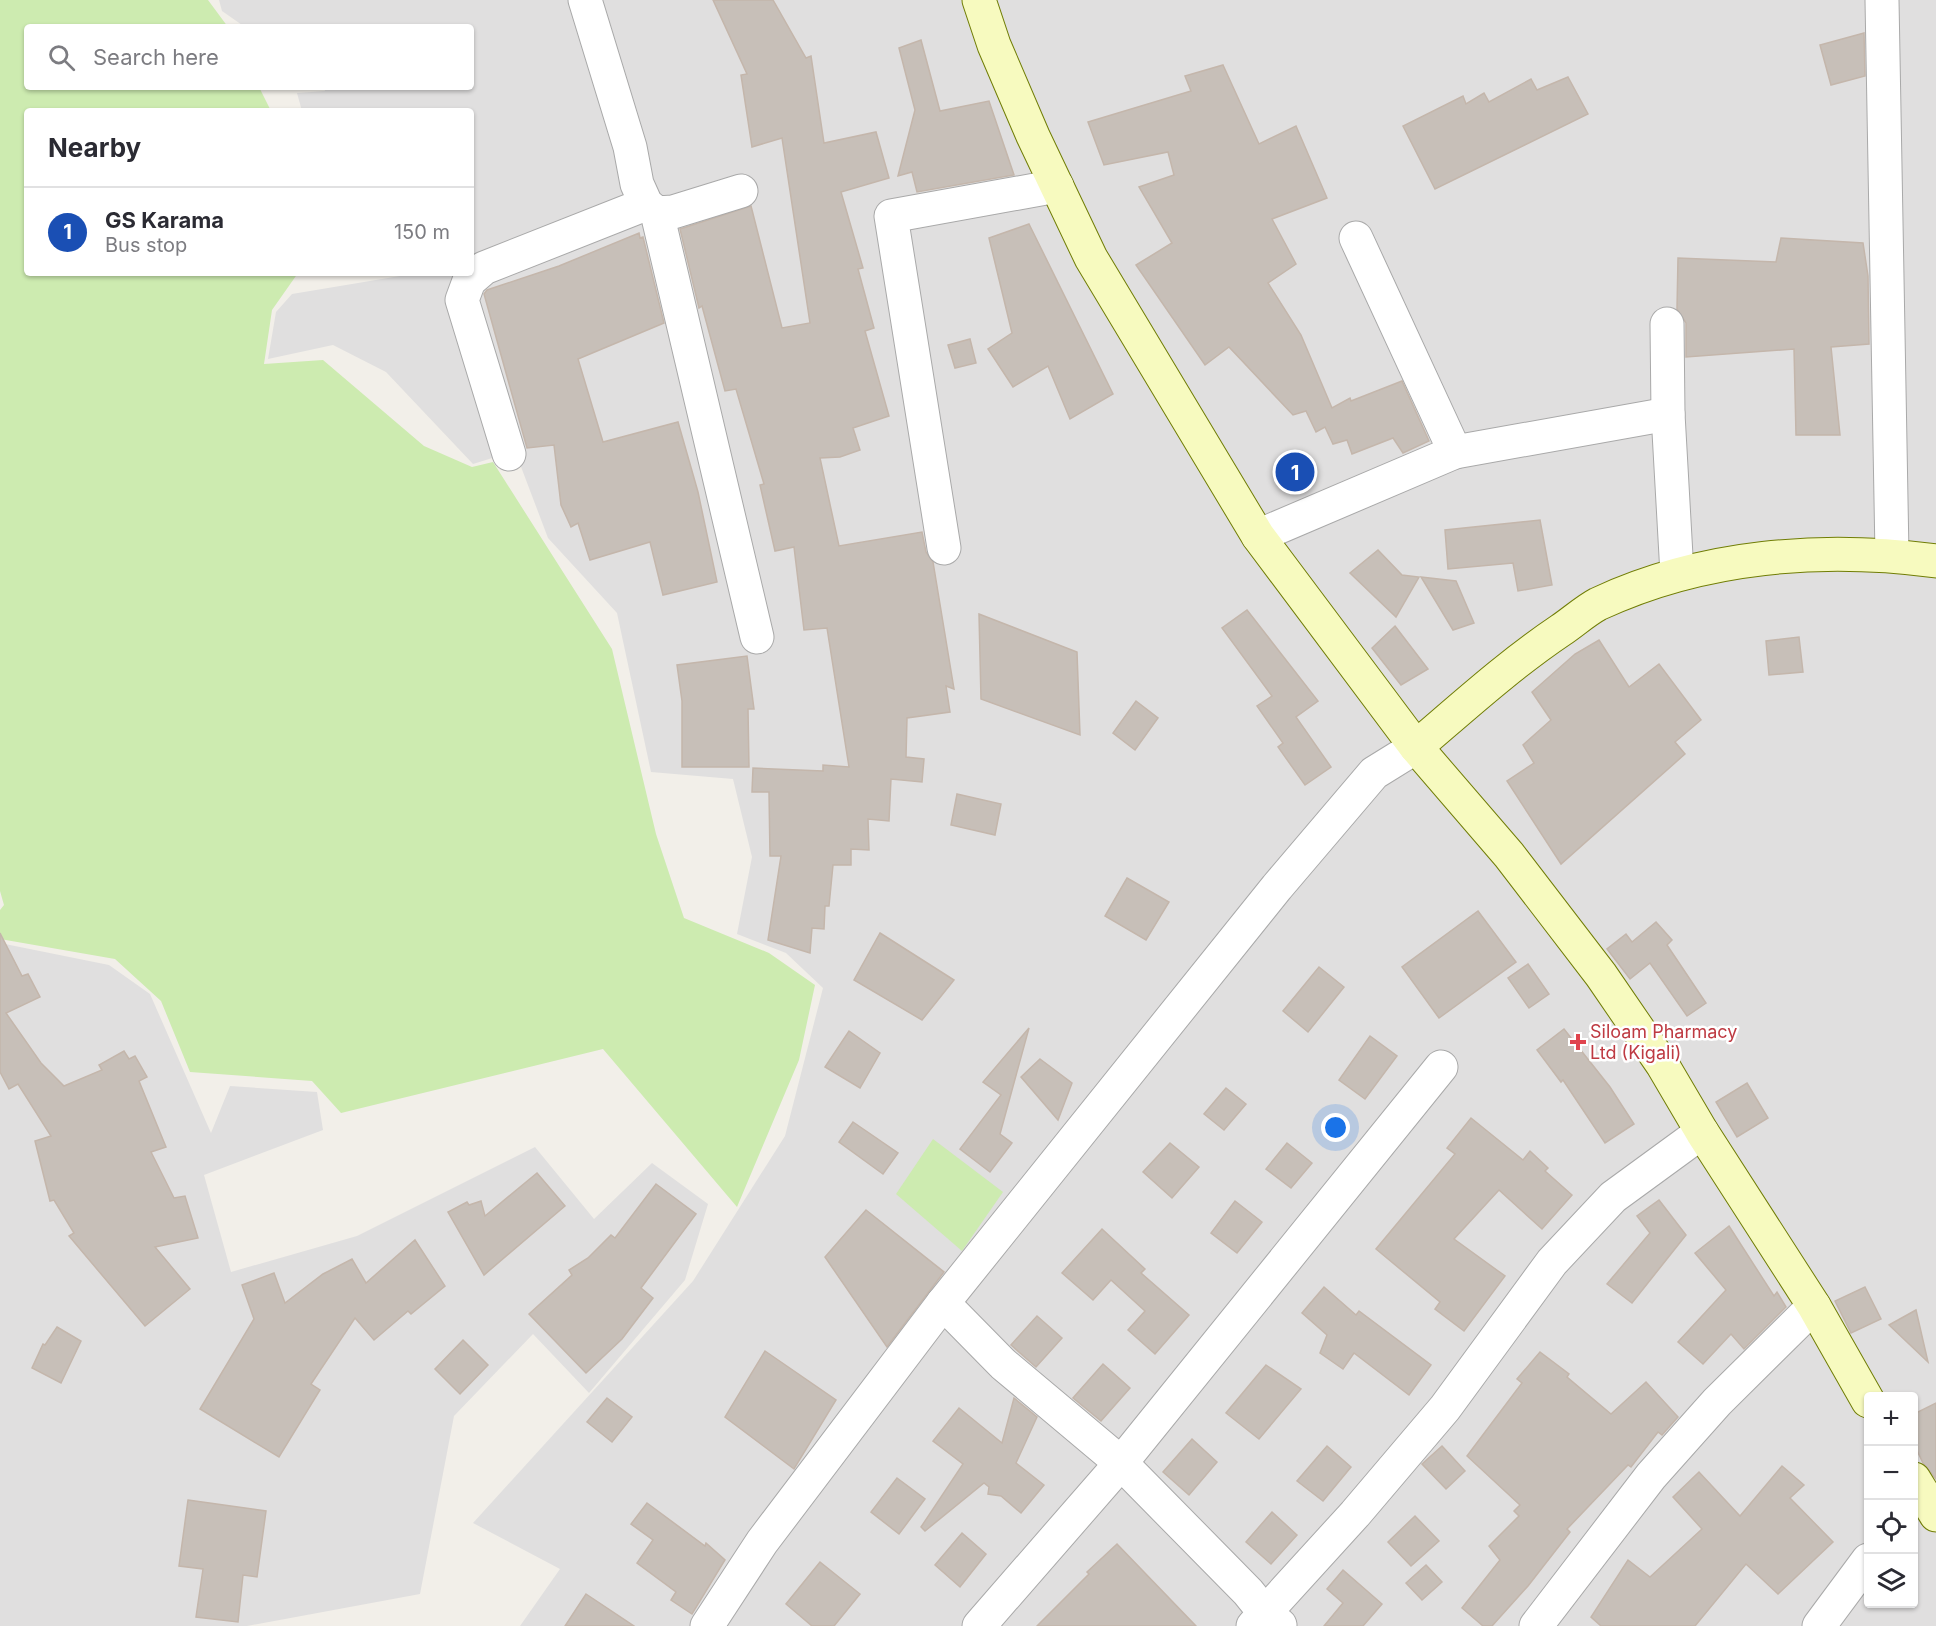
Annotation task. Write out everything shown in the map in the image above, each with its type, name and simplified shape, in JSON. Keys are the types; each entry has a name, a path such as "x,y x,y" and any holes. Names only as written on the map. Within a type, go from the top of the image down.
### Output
{"main road":[{"path":"979,0 994,45 1091,258 1258,537 1416,747 1509,855 1601,975 1662,1064 1702,1132 1814,1306 1864,1392"},
{"path":"1416,747 1537,646 1597,605 1677,574 1746,559 1811,555 1892,555 1936,561"}],"street":[{"path":"585,0 630,147 637,184 652,208 757,637"},
{"path":"1882,0 1892,555"},
{"path":"945,548 891,216 1057,186"},
{"path":"509,454 462,300 469,281 484,268 652,208 673,212 741,191"},
{"path":"1356,238 1455,452"},
{"path":"1667,324 1668,414 1677,574"},
{"path":"1258,537 1455,452 1668,414"},
{"path":"707,1626 762,1542 943,1303 1284,878 1374,773 1416,747"},
{"path":"980,1626 1121,1463 1441,1067"},
{"path":"943,1303 1003,1364 1121,1463 1248,1592 1266,1621 1445,1408 1552,1262 1613,1197 1702,1132"},
{"path":"1536,1626 1651,1476 1717,1402 1814,1306"},
{"path":"1819,1626 1864,1567"}],"shaded area":[{"path":"219,0 1936,0 1936,1626 520,1626 560,1569 473,1523 693,1281 785,1136 823,988 786,953 737,934 752,857 733,779 651,772 617,613 548,538 515,451 473,464 386,372 333,345 268,359 276,312 292,294 400,276 474,276 474,108 301,108 297,93 325,90 474,90 474,24 241,24 222,11"},
{"path":"0,943 109,965 150,994 211,1133 230,1086 317,1092 323,1130 204,1175 231,1272 357,1236 535,1147 594,1219 652,1163 708,1204 685,1280 589,1393 533,1334 454,1416 420,1594 247,1626 0,1626"}],"green space":[{"path":"0,0 208,0 226,24 24,24 24,90 260,90 270,108 24,108 24,276 296,276 272,310 264,364 323,360 424,446 472,467 493,462 612,649 656,834 684,918 769,953 815,985 799,1060 737,1207 603,1049 341,1113 312,1081 190,1072 161,1001 115,959 0,939 0,910 4,905 0,891"},
{"path":"933,1139 1003,1192 962,1251 896,1194"}],"building":[{"path":"713,0 773,0 806,58 811,56 824,143 876,132 889,178 841,192 863,268 858,269 874,328 865,331 889,416 853,428 860,450 840,457 820,458 839,546 922,532 926,552 933,562 954,689 946,686 950,712 907,718 906,757 924,759 922,782 891,779 889,821 868,819 869,850 851,849 851,865 833,865 829,906 825,906 824,929 812,928 810,953 768,940 781,856 770,856 769,792 752,792 753,768 823,771 823,765 849,767 827,628 804,630 794,547 775,551 760,485 764,484 736,389 725,391 702,306 699,308 680,229 751,206 782,328 810,323 782,138 752,147 741,75 747,74"},
{"path":"1864,33 1865,76 1831,85 1820,45"},
{"path":"921,40 940,111 989,101 1014,175 917,192 912,172 898,176 915,110 899,48"},
{"path":"1223,65 1259,144 1296,126 1327,198 1272,219 1296,264 1268,283 1301,335 1332,408 1350,398 1351,401 1402,381 1429,441 1403,453 1393,438 1352,454 1347,440 1333,444 1325,427 1316,432 1306,411 1293,415 1229,347 1205,365 1136,265 1172,243 1139,187 1174,175 1168,152 1104,165 1088,122 1191,91 1185,76"},
{"path":"1568,77 1588,114 1435,189 1403,126 1463,96 1466,104 1484,93 1489,102 1531,79 1537,90"},
{"path":"1029,224 1113,394 1070,419 1048,366 1013,387 988,349 1012,333 989,238"},
{"path":"639,233 640,238 643,237 664,323 578,359 603,442 678,422 698,492 717,582 663,595 650,542 590,560 578,523 571,527 561,505 554,445 527,448 484,294 487,290 559,266"},
{"path":"1781,238 1863,243 1868,276 1869,344 1831,347 1840,435 1796,435 1794,349 1686,357 1686,323 1677,309 1678,258 1776,262"},
{"path":"970,339 976,363 955,368 948,345"},
{"path":"1540,520 1552,585 1518,591 1513,563 1448,569 1445,530"},
{"path":"1378,550 1402,575 1419,577 1396,617 1350,573"},
{"path":"1421,577 1456,581 1474,623 1453,630"},
{"path":"1247,610 1318,701 1296,717 1331,767 1305,785 1278,747 1283,743 1257,706 1272,696 1222,628"},
{"path":"979,614 1077,652 1080,735 981,699"},
{"path":"1395,626 1428,669 1401,685 1372,648"},
{"path":"1799,637 1803,672 1769,675 1766,641"},
{"path":"1599,640 1629,687 1659,664 1701,720 1675,742 1685,754 1561,864 1507,781 1534,763 1523,745 1551,720 1532,692 1575,654"},
{"path":"747,656 754,709 748,709 749,767 682,767 682,701 677,665"},
{"path":"1136,701 1158,718 1135,750 1113,733"},
{"path":"957,794 1001,804 995,835 951,825"},
{"path":"1127,878 1169,902 1146,940 1105,916"},
{"path":"1478,911 1516,962 1439,1018 1402,967"},
{"path":"1656,922 1672,940 1667,945 1706,1003 1687,1016 1650,963 1630,979 1607,949 1626,934 1632,942"},
{"path":"0,933 22,976 28,974 40,997 6,1013 41,1063 64,1086 102,1070 99,1065 124,1051 129,1059 135,1056 147,1077 139,1081 166,1147 151,1152 174,1198 185,1196 198,1238 155,1247 190,1289 145,1326 69,1236 74,1233 54,1200 50,1201 35,1141 51,1136 18,1084 9,1089 0,1072"},
{"path":"880,933 954,980 922,1020 854,980"},
{"path":"1528,964 1549,994 1529,1008 1508,978"},
{"path":"1319,967 1344,987 1308,1032 1283,1011"},
{"path":"1029,1028 1000,1134 1012,1143 990,1172 960,1149 1001,1095 983,1082"},
{"path":"1564,1029 1610,1087 1634,1124 1605,1143 1563,1080 1561,1082 1537,1050"},
{"path":"849,1031 880,1053 860,1088 825,1067"},
{"path":"1370,1036 1397,1056 1365,1099 1339,1080"},
{"path":"1040,1059 1072,1083 1058,1120 1021,1077"},
{"path":"1747,1083 1768,1118 1737,1137 1716,1102"},
{"path":"1226,1088 1246,1104 1224,1130 1204,1114"},
{"path":"1471,1118 1523,1160 1530,1151 1548,1168 1545,1171 1572,1195 1542,1229 1499,1190 1454,1239 1505,1276 1464,1331 1435,1309 1440,1302 1376,1249 1455,1154 1447,1148"},
{"path":"853,1122 898,1153 883,1174 839,1142"},
{"path":"1170,1143 1199,1167 1172,1198 1143,1172"},
{"path":"1287,1143 1312,1163 1291,1188 1266,1169"},
{"path":"537,1173 565,1206 484,1275 448,1212 467,1202 469,1205 481,1201 485,1216"},
{"path":"656,1184 696,1214 641,1288 653,1298 622,1339 586,1373 529,1314 572,1275 569,1270 588,1258 611,1235 615,1238"},
{"path":"1659,1200 1686,1235 1632,1303 1607,1284 1650,1233 1637,1216"},
{"path":"1235,1201 1262,1222 1237,1253 1211,1233"},
{"path":"866,1210 944,1272 887,1347 825,1257"},
{"path":"1729,1226 1774,1296 1777,1292 1786,1307 1744,1349 1731,1334 1703,1364 1678,1342 1726,1290 1695,1253"},
{"path":"1102,1229 1145,1269 1141,1273 1189,1315 1155,1354 1128,1330 1145,1311 1111,1280 1093,1300 1062,1273"},
{"path":"415,1240 445,1286 411,1314 408,1311 374,1340 355,1318 311,1384 320,1390 279,1457 200,1409 254,1319 242,1285 274,1273 285,1303 323,1274 352,1259 366,1283"},
{"path":"1324,1287 1356,1315 1359,1311 1431,1365 1409,1395 1354,1353 1343,1369 1320,1353 1327,1335 1302,1313"},
{"path":"1865,1287 1881,1319 1851,1333 1835,1301"},
{"path":"1916,1310 1928,1362 1889,1325"},
{"path":"1037,1316 1062,1338 1036,1367 1011,1345"},
{"path":"57,1327 81,1341 61,1383 32,1368 43,1344 45,1345"},
{"path":"463,1340 488,1365 460,1394 435,1369"},
{"path":"765,1351 836,1400 794,1469 725,1417"},
{"path":"1540,1352 1569,1374 1567,1377 1611,1414 1646,1382 1678,1417 1662,1435 1658,1432 1631,1467 1628,1465 1567,1529 1570,1532 1528,1586 1492,1626 1483,1626 1462,1608 1500,1560 1489,1546 1519,1516 1514,1511 1520,1505 1467,1456 1522,1383 1517,1379"},
{"path":"1103,1364 1130,1388 1101,1421 1073,1398"},
{"path":"1266,1365 1301,1389 1259,1439 1226,1413"},
{"path":"607,1398 632,1417 612,1442 587,1422"},
{"path":"1014,1398 1037,1417 1016,1463 1044,1485 1021,1513 1001,1496 988,1494 989,1487 984,1483 925,1531 921,1527 963,1464 933,1441 959,1408 1002,1443"},
{"path":"1936,1403 1936,1479 1918,1452 1918,1412"},
{"path":"1192,1439 1217,1462 1189,1495 1163,1472"},
{"path":"1327,1446 1351,1467 1323,1501 1297,1481"},
{"path":"1442,1446 1465,1471 1446,1489 1422,1464"},
{"path":"1782,1466 1804,1485 1790,1498 1833,1542 1778,1594 1746,1564 1695,1626 1601,1626 1591,1617 1628,1560 1650,1577 1702,1529 1673,1497 1699,1472 1740,1516"},
{"path":"897,1478 925,1499 899,1534 871,1512"},
{"path":"188,1500 266,1511 257,1577 243,1575 238,1622 196,1617 203,1569 179,1566"},
{"path":"647,1503 705,1546 706,1543 725,1560 692,1614 671,1600 676,1592 637,1563 653,1540 631,1524"},
{"path":"1272,1512 1297,1535 1271,1564 1246,1542"},
{"path":"1415,1516 1439,1541 1411,1566 1388,1542"},
{"path":"962,1533 986,1554 960,1587 935,1565"},
{"path":"1117,1544 1196,1626 1037,1626 1089,1574 1087,1572"},
{"path":"820,1562 860,1594 834,1626 812,1626 786,1604"},
{"path":"1426,1565 1442,1582 1422,1600 1406,1583"},
{"path":"1343,1570 1382,1604 1363,1626 1324,1626 1343,1603 1327,1589"},
{"path":"586,1594 634,1626 565,1626"}],"place":[{"name":"GS Karama","path":"1295,472"},
{"name":"Siloam Pharmacy Ltd (Kigali)","path":"1578,1042"}]}
